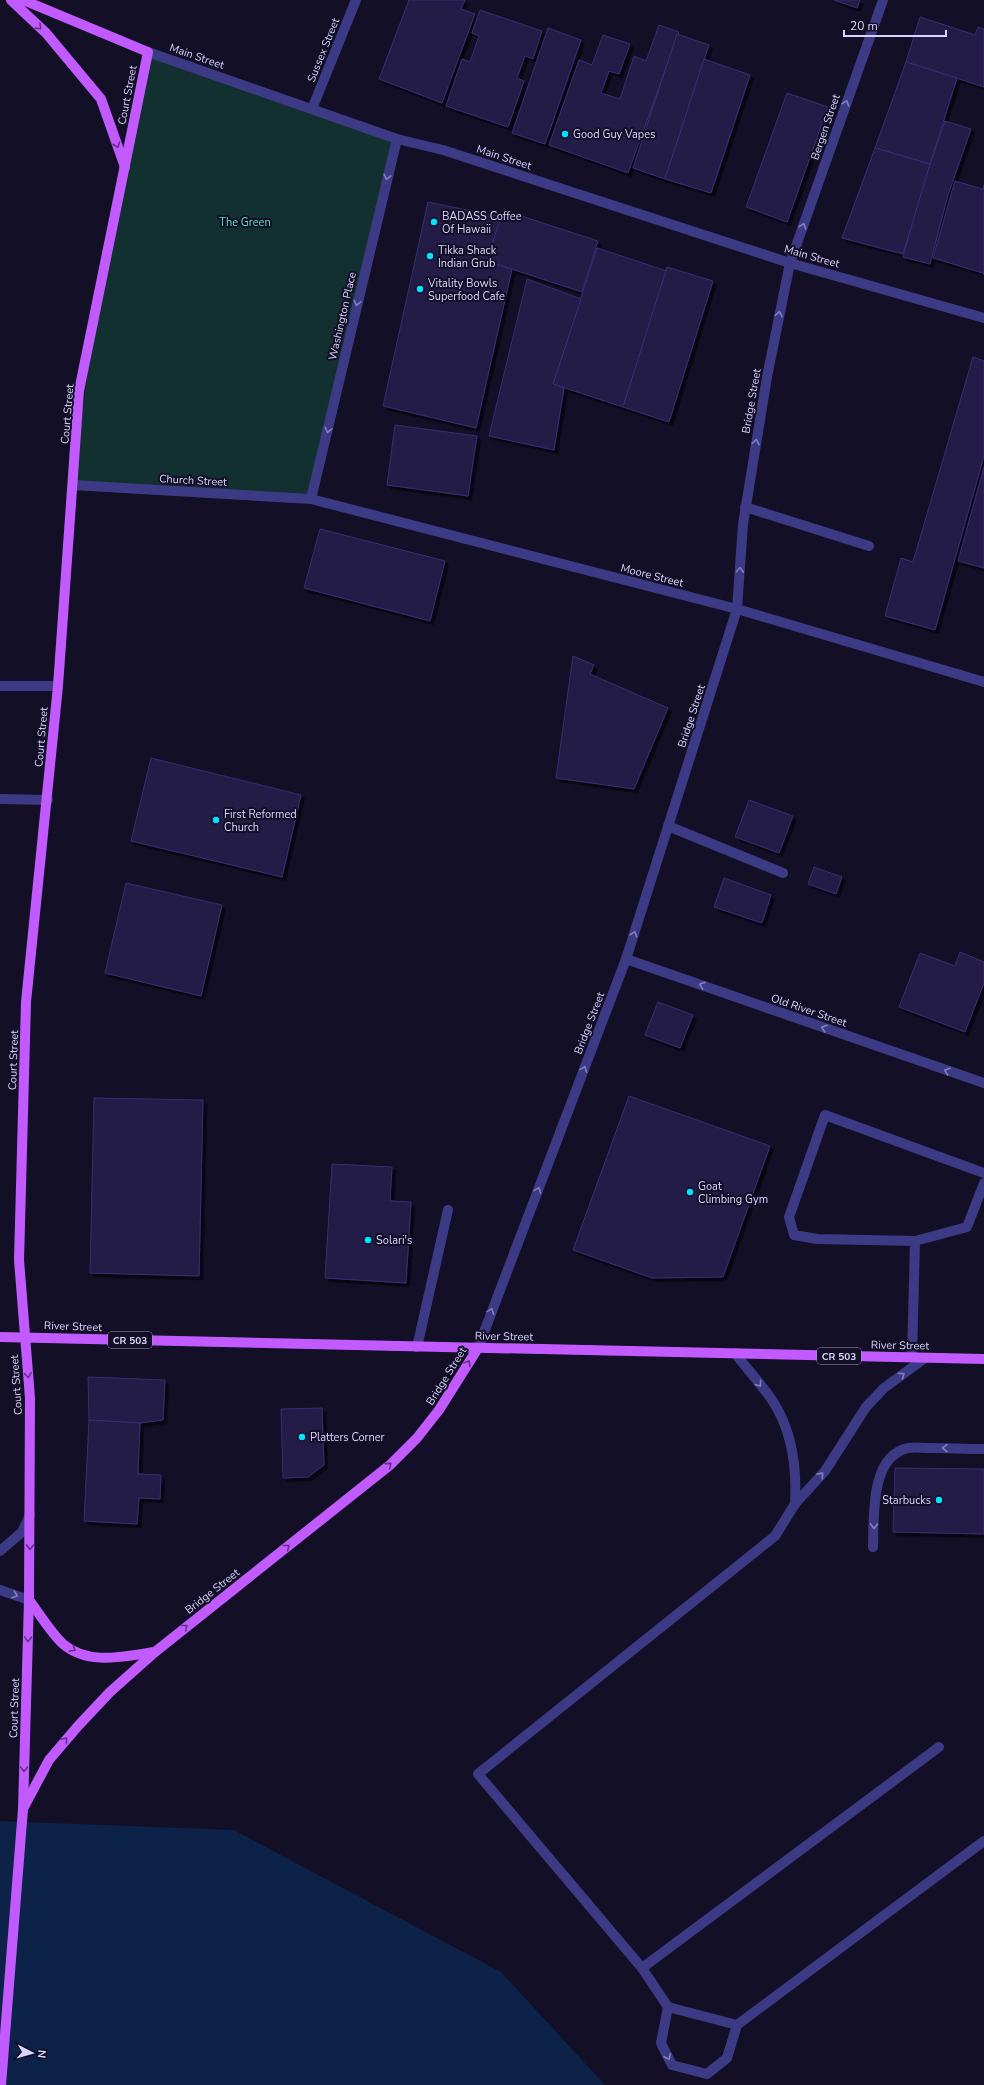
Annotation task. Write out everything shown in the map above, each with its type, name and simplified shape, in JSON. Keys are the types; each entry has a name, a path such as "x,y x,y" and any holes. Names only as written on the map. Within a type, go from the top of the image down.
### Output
{"main road":[{"path":"11,0 46,33 101,98 125,169"},
{"name":"Main Street","path":"23,0 148,52"},
{"name":"Court Street","path":"1,2081 23,1809 29,1600 30,1398 19,1260 26,1002 48,800 58,686 79,391 148,52"},
{"name":"CR 503","path":"0,1337 24,1337"},
{"name":"River Street","path":"24,1337 984,1359"},
{"name":"Bridge Street","path":"23,1809 49,1760 110,1692 155,1652 390,1465 417,1438 439,1410 478,1348"},
{"name":"Bridge Street","path":"29,1600 63,1644 84,1656 110,1659 155,1652"}],"street":[{"name":"Sussex Street","path":"312,109 356,0"},
{"name":"Bergen Street","path":"790,263 883,0"},
{"name":"Main Street","path":"148,52 396,139 443,150 790,263 984,318"},
{"name":"Washington Place","path":"311,499 396,139"},
{"name":"Bridge Street","path":"478,1348 626,959 737,609 743,524 767,377 790,263"},
{"name":"Church Street","path":"73,486 311,499"},
{"name":"Moore Street","path":"311,499 737,609 984,682"},
{"path":"746,507 869,546"},
{"path":"0,686 58,686"},
{"path":"0,800 48,800"},
{"path":"668,826 783,873"},
{"name":"Old River Street","path":"626,959 984,1083"},
{"path":"984,1173 825,1115 789,1217 794,1235 817,1239 915,1241 967,1227 984,1182"},
{"path":"417,1347 448,1210"},
{"path":"912,1357 915,1241"},
{"path":"735,1353 772,1401 790,1438 796,1478 795,1504"},
{"path":"737,2025 668,2007 642,1968 478,1774 775,1536 795,1504 826,1471 866,1407 884,1388 925,1358"},
{"path":"873,1547 874,1504 878,1482 884,1465 895,1453 908,1448 984,1449"},
{"path":"0,1551 22,1532 30,1515"},
{"path":"0,1590 29,1600"},
{"path":"642,1968 939,1747"},
{"path":"668,2007 661,2043 672,2065 707,2074 727,2058 737,2025 984,1841"}],"green space":[{"name":"The Green","path":"148,52 397,139 311,499 73,485 99,287"}],"water":[{"path":"0,1821 234,1830 501,1972 605,2085 0,2085"}],"building":[{"path":"409,0 465,0 461,9 475,14 442,103 379,79"},
{"path":"834,0 860,0 857,8"},
{"path":"480,10 542,31 533,59 525,56 517,78 524,81 508,127 446,106 462,59 470,62 479,36 472,33"},
{"path":"920,17 975,35 978,27 984,29 984,87 906,62"},
{"path":"659,25 679,32 628,173 549,145 579,60 592,65 603,35 630,44 619,74 609,71 601,93 620,99 634,56 646,61"},
{"path":"548,28 581,40 545,144 512,133"},
{"path":"677,34 709,45 665,179 633,168"},
{"path":"704,59 750,75 711,193 665,179"},
{"path":"906,62 957,78 930,164 875,148"},
{"path":"787,93 828,107 787,222 746,207"},
{"path":"945,121 971,129 948,195 930,264 903,257 922,188"},
{"path":"875,148 930,164 903,254 842,238"},
{"path":"955,181 983,189 984,185 984,275 983,273 933,258"},
{"path":"428,202 501,217 487,261 512,269 476,428 383,406"},
{"path":"503,210 598,241 582,292 487,261"},
{"path":"597,248 667,271 623,407 553,384"},
{"path":"667,267 713,281 669,422 623,407"},
{"path":"527,279 581,299 553,384 564,388 554,450 489,436"},
{"path":"973,357 984,361 984,456 935,630 885,616 901,558 913,562"},
{"path":"395,425 477,436 468,496 387,485"},
{"path":"984,467 984,568 958,561"},
{"path":"320,529 445,561 430,621 304,588"},
{"path":"573,656 594,665 590,674 668,708 634,789 556,778"},
{"name":"First Reformed Church","path":"151,758 301,795 282,877 131,841"},
{"path":"749,800 793,816 779,853 735,837"},
{"path":"814,867 842,877 836,894 808,884"},
{"path":"724,878 771,895 762,923 714,907"},
{"path":"126,883 222,905 201,996 105,973"},
{"path":"960,952 984,962 984,983 965,1032 899,1007 920,953 955,966"},
{"path":"658,1002 693,1015 680,1048 645,1035"},
{"path":"629,1096 770,1146 723,1277 652,1278 573,1250"},
{"path":"94,1098 203,1100 199,1276 90,1273"},
{"name":"Solari's","path":"332,1164 392,1167 390,1201 411,1202 406,1283 325,1278"},
{"path":"88,1377 165,1380 163,1420 140,1423 89,1420"},
{"name":"Platters Corner","path":"322,1408 324,1465 308,1477 283,1478 281,1409"},
{"path":"89,1420 140,1423 138,1474 161,1475 160,1499 139,1498 137,1524 84,1521"},
{"name":"Starbucks","path":"895,1468 984,1469 984,1534 893,1532"}],"place":[{"name":"Good Guy Vapes","path":"565,134"},
{"name":"BADASS Coffee Of Hawaii","path":"434,222"},
{"name":"Tikka Shack Indian Grub","path":"430,256"},
{"name":"Vitality Bowls Superfood Cafe","path":"420,289"},
{"name":"First Reformed Church","path":"216,820"},
{"name":"Goat Climbing Gym","path":"690,1192"},
{"name":"Solari's","path":"368,1240"},
{"name":"Platters Corner","path":"302,1437"},
{"name":"Starbucks","path":"939,1500"}]}
